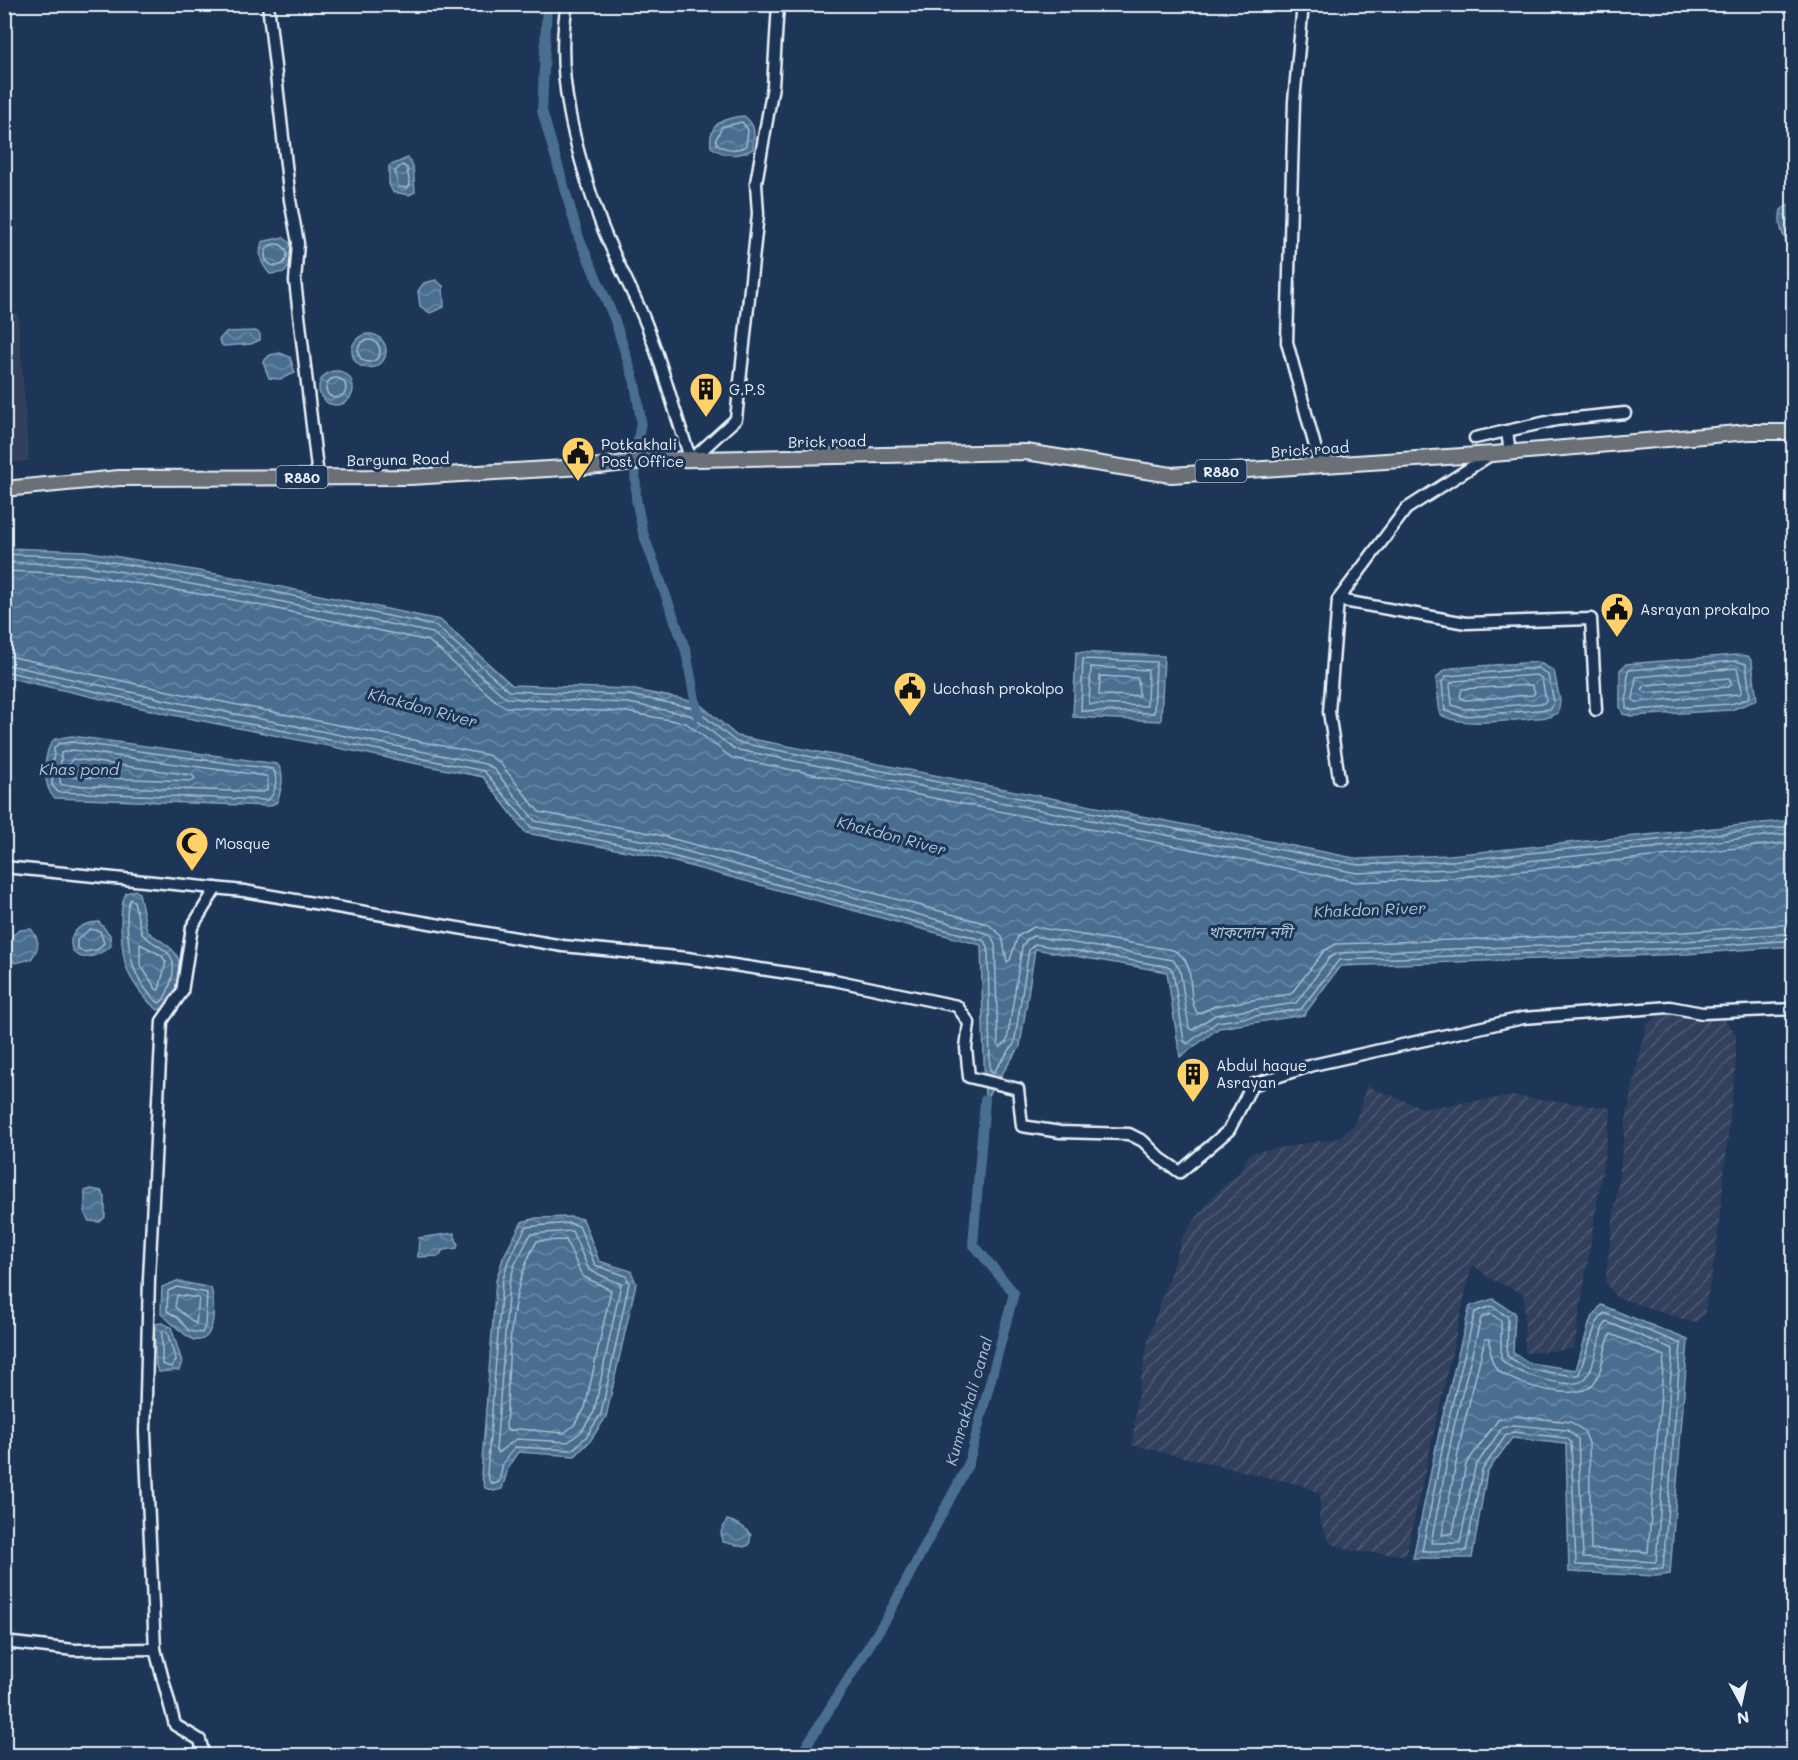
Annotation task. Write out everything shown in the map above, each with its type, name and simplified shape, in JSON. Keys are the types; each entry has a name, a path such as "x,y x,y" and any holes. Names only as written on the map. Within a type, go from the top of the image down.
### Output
{"main road":[{"name":"Brick road","path":"649,460 1026,452 1171,475 1510,453 1749,432 1794,432"},
{"name":"Barguna Road","path":"4,489 119,478 410,477 600,466 649,460"}],"street":[{"path":"268,4 290,200 298,243 295,281 318,477"},
{"path":"567,4 562,33 565,68 579,151 599,219 666,375 691,460 736,418 758,214 756,183 773,86 778,4"},
{"path":"1303,4 1294,100 1287,342 1320,465"},
{"path":"1475,438 1556,420 1624,413"},
{"path":"1507,431 1510,453"},
{"path":"1339,778 1329,712 1338,600 1406,509 1493,454"},
{"path":"1338,600 1466,623 1591,619 1596,710"},
{"path":"4,867 216,888 562,946 687,958 834,980 957,1006 969,1023 966,1048 969,1077 1018,1089 1022,1126 1060,1132 1129,1134 1143,1141 1161,1160 1180,1172 1228,1130 1252,1085 1313,1065 1523,1018 1670,1007 1702,1013 1794,1009"},
{"path":"204,1755 200,1740 175,1725 155,1649 145,1433 157,1089 162,1020 182,992 192,927 216,888"},
{"path":"4,1642 74,1650 155,1649"}],"shaded area":[{"path":"18,313 29,461 5,463 5,314"},
{"path":"1664,1012 1725,1020 1736,1034 1736,1059 1716,1252 1704,1315 1695,1323 1616,1297 1605,1282 1627,1113 1646,1025"},
{"path":"1366,1086 1423,1108 1513,1096 1612,1108 1574,1349 1525,1353 1524,1294 1489,1278 1472,1264 1406,1555 1350,1551 1330,1543 1319,1519 1321,1494 1301,1485 1132,1445 1137,1399 1149,1336 1183,1236 1213,1196 1239,1172 1250,1153 1338,1138 1355,1123"}],"water":[{"path":"744,116 753,127 753,149 732,155 721,153 711,147 712,132 718,123"},
{"path":"408,158 413,166 415,192 409,195 393,192 389,184 389,166"},
{"path":"1793,202 1793,255 1782,233 1780,216 1781,210"},
{"path":"283,237 291,244 290,264 285,272 270,274 261,259 262,242"},
{"path":"436,280 443,286 444,307 430,313 420,306 418,291 424,283"},
{"path":"256,331 260,334 260,340 251,344 223,346 219,340 226,332"},
{"path":"369,334 381,339 386,351 381,363 369,368 357,363 352,351 357,339"},
{"path":"280,353 290,357 295,373 280,379 269,378 263,362 270,355"},
{"path":"336,371 348,376 353,388 348,400 336,405 324,400 319,388 324,376"},
{"name":"খাকদোন নদী","path":"5,548 85,551 233,577 440,620 512,685 630,689 697,702 737,736 1359,859 1450,855 1793,820 1793,946 1686,954 1340,966 1304,1015 1219,1028 1180,1057 1167,972 1035,949 1020,1046 985,1100 981,945 649,855 526,833 483,777 168,714 5,677"},
{"path":"1076,652 1164,656 1161,721 1073,717"},
{"path":"1748,656 1752,662 1757,700 1731,710 1631,716 1623,714 1620,707 1620,670 1626,664"},
{"path":"1538,662 1554,671 1560,701 1558,713 1549,717 1492,722 1462,721 1440,714 1436,679 1443,671 1452,668"},
{"name":"Khas pond","path":"72,736 277,764 282,777 280,793 277,802 270,806 55,798 46,778 48,751 55,739"},
{"path":"135,890 139,893 147,931 171,949 178,960 178,977 173,997 167,1005 158,1010 136,986 125,961 121,930 122,909 126,893"},
{"path":"99,922 110,935 111,946 96,955 84,957 76,954 72,948 71,939 76,931 85,925"},
{"path":"31,929 38,944 36,951 31,959 15,963 10,953 12,936 20,930"},
{"path":"91,1189 101,1191 105,1197 105,1217 100,1222 89,1221 85,1214 85,1191"},
{"path":"536,1218 583,1219 599,1261 631,1271 636,1283 606,1417 590,1441 575,1456 518,1452 509,1465 502,1489 494,1491 485,1488 481,1475 496,1281 503,1258 522,1222"},
{"path":"454,1233 457,1248 443,1250 439,1256 418,1257 419,1238"},
{"path":"177,1281 211,1288 213,1320 207,1335 202,1339 192,1339 161,1314 162,1287"},
{"path":"1493,1299 1515,1313 1513,1353 1529,1363 1576,1370 1590,1321 1601,1305 1688,1340 1670,1574 1656,1576 1569,1572 1566,1444 1512,1438 1487,1472 1472,1558 1413,1558 1441,1423 1470,1306"},
{"path":"162,1323 171,1327 182,1362 179,1370 159,1372 156,1366 154,1329 155,1324"},
{"path":"727,1520 740,1525 749,1532 751,1535 749,1545 744,1547 723,1542 721,1532"}],"waterway":[{"path":"547,4 542,111 579,238 614,318 635,383 641,421 635,459 636,499 643,533 686,651 698,716"},
{"name":"Kumrakhali canal","path":"800,1756 886,1619 968,1465 1014,1293 973,1244 985,1100"}],"place":[{"name":"G.P.S","path":"706,418"},
{"name":"Potkakhali Post Office","path":"578,482"},
{"name":"Asrayan prokalpo","path":"1617,638"},
{"name":"Ucchash prokolpo","path":"910,717"},
{"name":"Mosque","path":"192,872"},
{"name":"Abdul haque Asrayan","path":"1193,1103"}],"water label":[{"name":"Khakdon River","path":"423,707"},
{"name":"Khakdon River","path":"892,835"},
{"name":"Khakdon River","path":"1370,909"}]}
